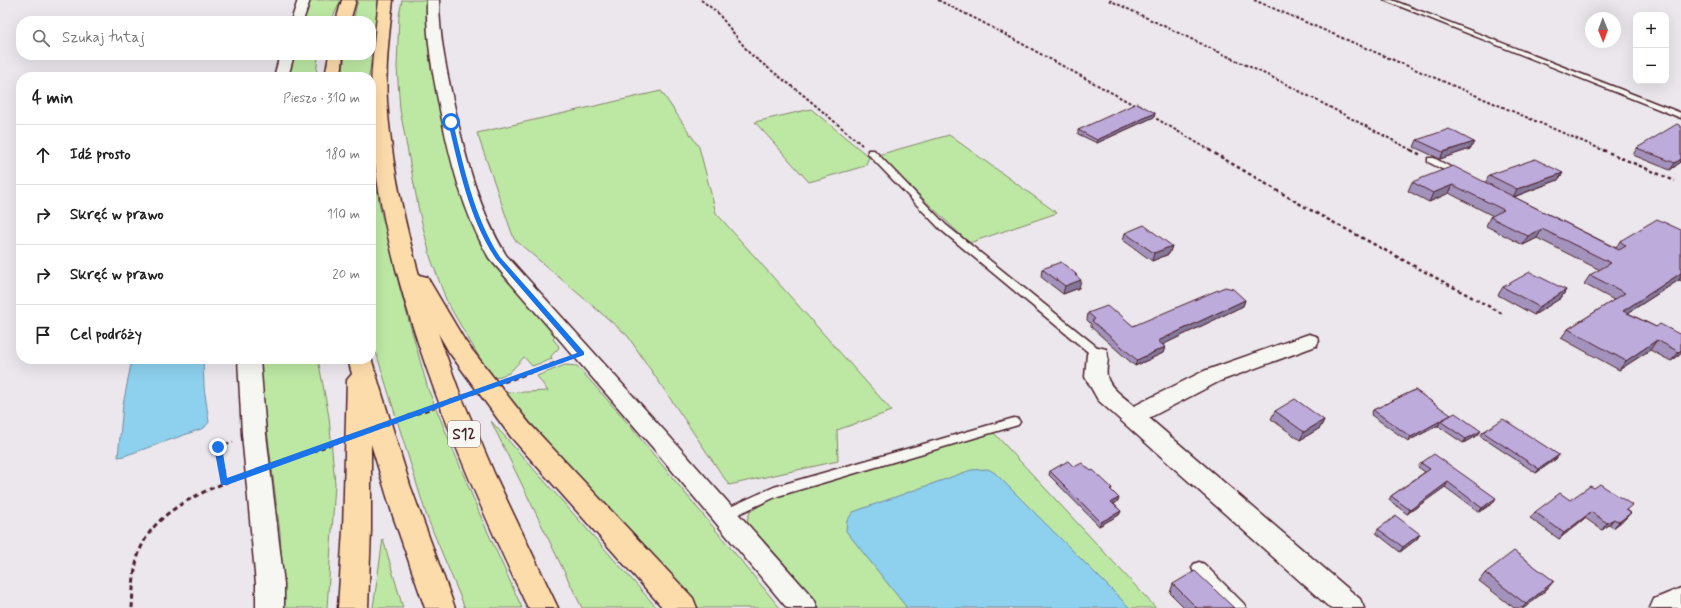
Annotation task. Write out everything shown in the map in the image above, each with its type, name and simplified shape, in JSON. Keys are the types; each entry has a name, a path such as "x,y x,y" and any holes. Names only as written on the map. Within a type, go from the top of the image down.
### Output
{"highway":[{"path":"344,16 349,0"},
{"name":"S12","path":"386,0 380,41 378,99 384,161 402,252 430,345 480,477 543,608"},
{"path":"334,72 335,60"},
{"path":"402,252 457,346 520,430 682,608"},
{"path":"353,608 357,530 360,364"},
{"path":"361,364 400,497 440,608"}],"street":[{"path":"299,16 304,0"},
{"path":"433,0 432,20 434,44 449,114 464,176 480,223 490,246 498,258 662,443 723,516 804,608"},
{"path":"282,72 286,60"},
{"path":"1132,417 1212,376 1309,341"},
{"path":"1098,354 1096,377 1106,394 1350,608"},
{"path":"249,364 254,434 270,584 270,608"},
{"path":"1664,608 1681,600"}],"lane":[{"path":"1387,0 1681,116"},
{"path":"870,152 943,227 1098,354"},
{"path":"1431,160 1466,178"},
{"path":"723,516 774,492 1014,422"},
{"path":"1199,568 1239,608"}],"path":[{"path":"701,0 717,12 750,54 802,94 870,152"},
{"path":"938,0 989,26 1139,108"},
{"path":"1109,0 1284,83 1431,160"},
{"path":"1254,0 1675,181"},
{"path":"1151,115 1305,207 1503,314"},
{"path":"132,608 135,568 144,540 169,512 193,497 224,483 417,412 582,354"},
{"path":"218,447 224,483"}],"green space":[{"path":"309,0 341,0 333,16 304,16"},
{"path":"358,0 381,0 376,24 376,16 354,16"},
{"path":"402,0 427,0 430,63 456,178 482,245 500,271 556,336 553,339 559,348 551,356 552,359 532,366 524,357 509,373 492,379 447,302 431,259 419,211 400,110 397,67 399,16"},
{"path":"292,60 318,60 316,72 288,72"},
{"path":"344,60 371,60 370,72 343,72"},
{"path":"661,91 699,147 716,213 892,411 837,430 838,461 729,485 627,335 514,239 477,133"},
{"path":"811,109 869,157 865,166 809,182 755,122"},
{"path":"949,135 1057,213 969,243 878,155"},
{"path":"376,181 380,208 400,289 428,389 481,517 522,608 465,608 427,517 376,352"},
{"path":"259,364 319,364 329,417 335,484 327,608 284,608 280,532"},
{"path":"565,365 577,366 620,414 780,608 697,608 504,393 548,391 537,376"},
{"path":"491,421 657,608 582,608"},
{"path":"993,432 1156,608 811,608 771,551 749,526 747,520 750,512 770,499"},
{"path":"383,539 403,608 373,608"}],"water":[{"path":"131,364 203,364 204,387 209,422 204,428 118,457 123,405"},
{"path":"988,469 995,473 1130,608 907,608 846,531 847,521 853,512 971,470"}],"building":[{"path":"1137,103 1155,113 1097,140 1078,130"},
{"path":"1677,124 1681,126 1681,159 1675,163 1637,148"},
{"path":"1449,129 1474,142 1443,152 1417,140"},
{"path":"1535,159 1563,173 1517,189 1489,175"},
{"path":"1453,166 1619,250 1626,246 1620,241 1657,219 1681,230 1681,273 1623,311 1656,327 1660,324 1681,335 1681,350 1679,352 1657,340 1626,361 1568,329 1625,293 1590,275 1611,263 1542,229 1528,236 1490,217 1504,210 1453,185 1433,193 1412,182"},
{"path":"1144,225 1172,246 1154,253 1125,233"},
{"path":"1061,262 1081,280 1065,286 1042,269"},
{"path":"1530,272 1566,290 1539,307 1503,287"},
{"path":"1225,287 1233,289 1245,300 1158,341 1165,347 1137,360 1092,321 1095,319 1088,313 1107,306 1114,312 1116,311 1133,326"},
{"path":"1415,390 1451,415 1411,437 1373,410"},
{"path":"1295,399 1324,420 1304,432 1275,411"},
{"path":"1455,413 1481,431 1466,439 1440,421"},
{"path":"1503,419 1559,455 1539,469 1483,432"},
{"path":"1434,454 1496,498 1482,508 1448,482 1410,510 1391,496 1430,469 1421,463"},
{"path":"1068,461 1074,467 1082,463 1091,471 1093,470 1112,488 1110,489 1119,498 1111,502 1121,511 1101,522 1050,471"},
{"path":"1600,484 1632,505 1626,510 1631,513 1619,522 1614,519 1607,523 1591,512 1564,533 1535,512 1560,493 1570,500 1590,486 1594,488"},
{"path":"1396,516 1420,534 1403,547 1378,529"},
{"path":"1514,551 1554,581 1526,604 1485,573"},
{"path":"1195,571 1234,608 1197,608 1173,584"}],"route":[{"path":"218,447 224,483 417,412 582,354 498,258 490,246 480,223 464,176 451,122"}]}
